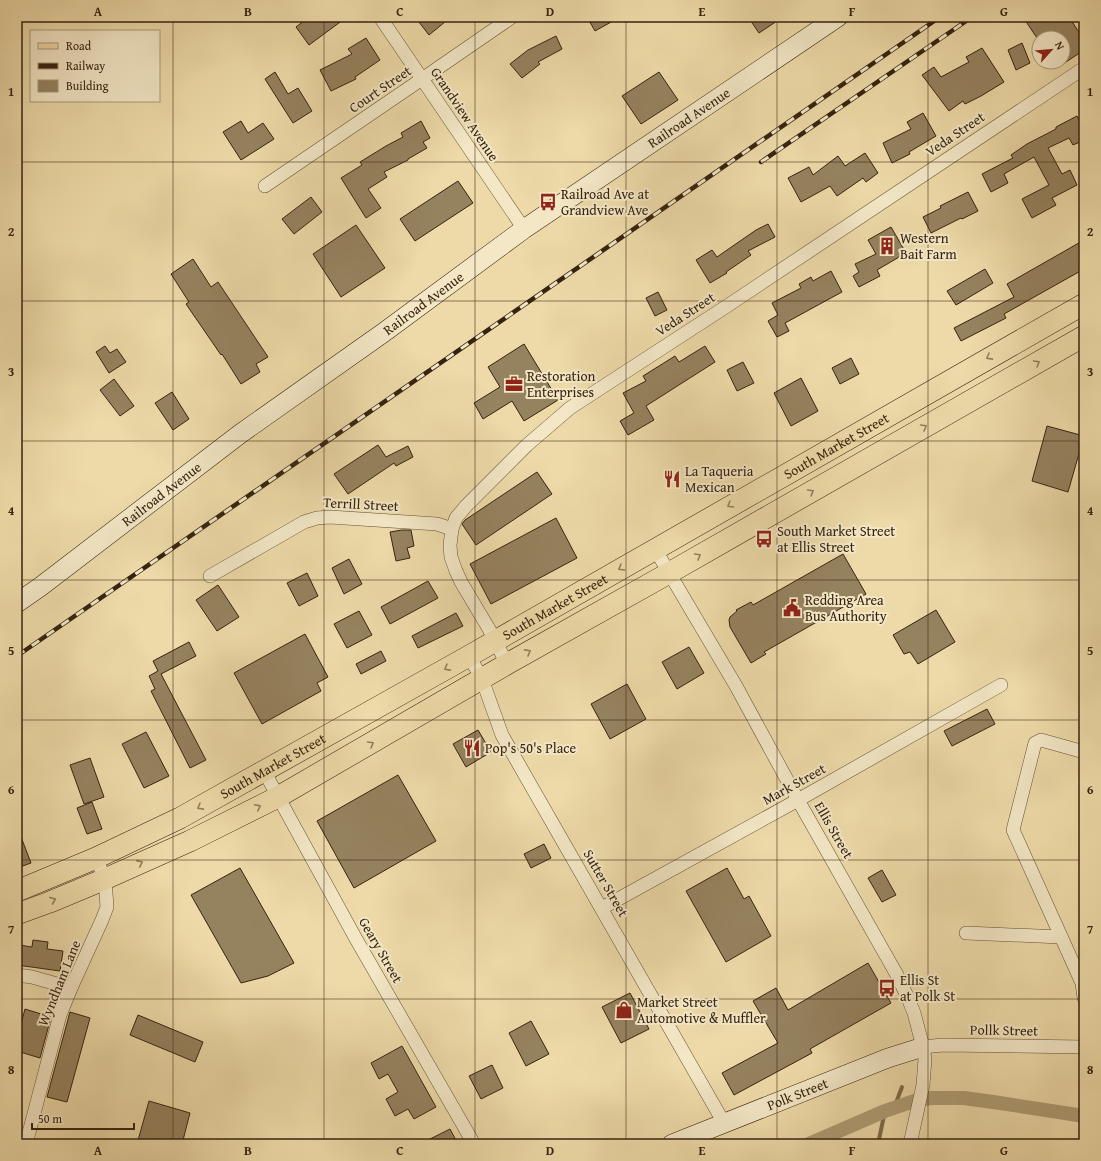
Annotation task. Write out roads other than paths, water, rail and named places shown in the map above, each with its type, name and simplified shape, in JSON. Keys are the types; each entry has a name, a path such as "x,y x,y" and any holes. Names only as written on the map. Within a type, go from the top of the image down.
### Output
{"main road":[{"name":"Railroad Avenue","path":"17,603 59,573 240,434 383,333 524,229 838,17"},
{"name":"South Market Street","path":"17,891 96,858 180,818 469,656 1084,304"},
{"name":"South Market Street","path":"17,914 105,879 190,841 278,797 508,664 1084,336"},
{"path":"860,431 876,454"},
{"name":"Polk Street","path":"672,1144 888,1058 923,1047"}],"street":[{"name":"Grandview Avenue","path":"380,17 524,229"},
{"name":"Court Street","path":"265,186 512,17"},
{"name":"Veda Street","path":"508,664 453,565 450,551 452,528 456,518 466,506 527,445 570,408 727,306 1084,68"},
{"name":"Terrill Street","path":"210,576 304,522 316,518 330,517 438,524 452,528"},
{"name":"Ellis Street","path":"655,549 736,686 798,800 903,986 914,1013 925,1059 923,1085 910,1144"},
{"name":"Sutter Street","path":"469,656 482,679 502,735 724,1123"},
{"name":"Mark Street","path":"602,908 798,800 1000,685"},
{"path":"1084,752 1041,740 1035,743 1013,830 1082,983 1084,998"},
{"name":"Geary Street","path":"264,771 356,939 474,1144"},
{"name":"Wyndham Lane","path":"26,1144 60,1015 107,907 105,879 96,858"},
{"path":"966,933 1061,937"},
{"path":"17,975 32,977 71,988"},
{"name":"Pollk Street","path":"923,1047 943,1045 1084,1047"}],"waterway":[{"path":"894,1108 902,1087"},
{"path":"809,1144 885,1111 917,1100 931,1098 964,1098 1084,1116"},
{"path":"878,1144 885,1111"}],"railway":[{"path":"17,656 940,17"},
{"path":"761,162 972,17"}],"place":[{"name":"Railroad Ave at Grandview Ave","path":"548,202"},
{"name":"Western Bait Farm","path":"887,246"},
{"name":"Restoration Enterprises","path":"514,384"},
{"name":"La Taqueria Mexican","path":"672,479"},
{"name":"South Market Street at Ellis Street","path":"764,539"},
{"name":"Redding Area Bus Authority","path":"792,608"},
{"name":"Pop's 50's Place","path":"472,748"},
{"name":"Ellis St at Polk St","path":"887,988"},
{"name":"Market Street Automotive & Muffler","path":"624,1010"}]}
